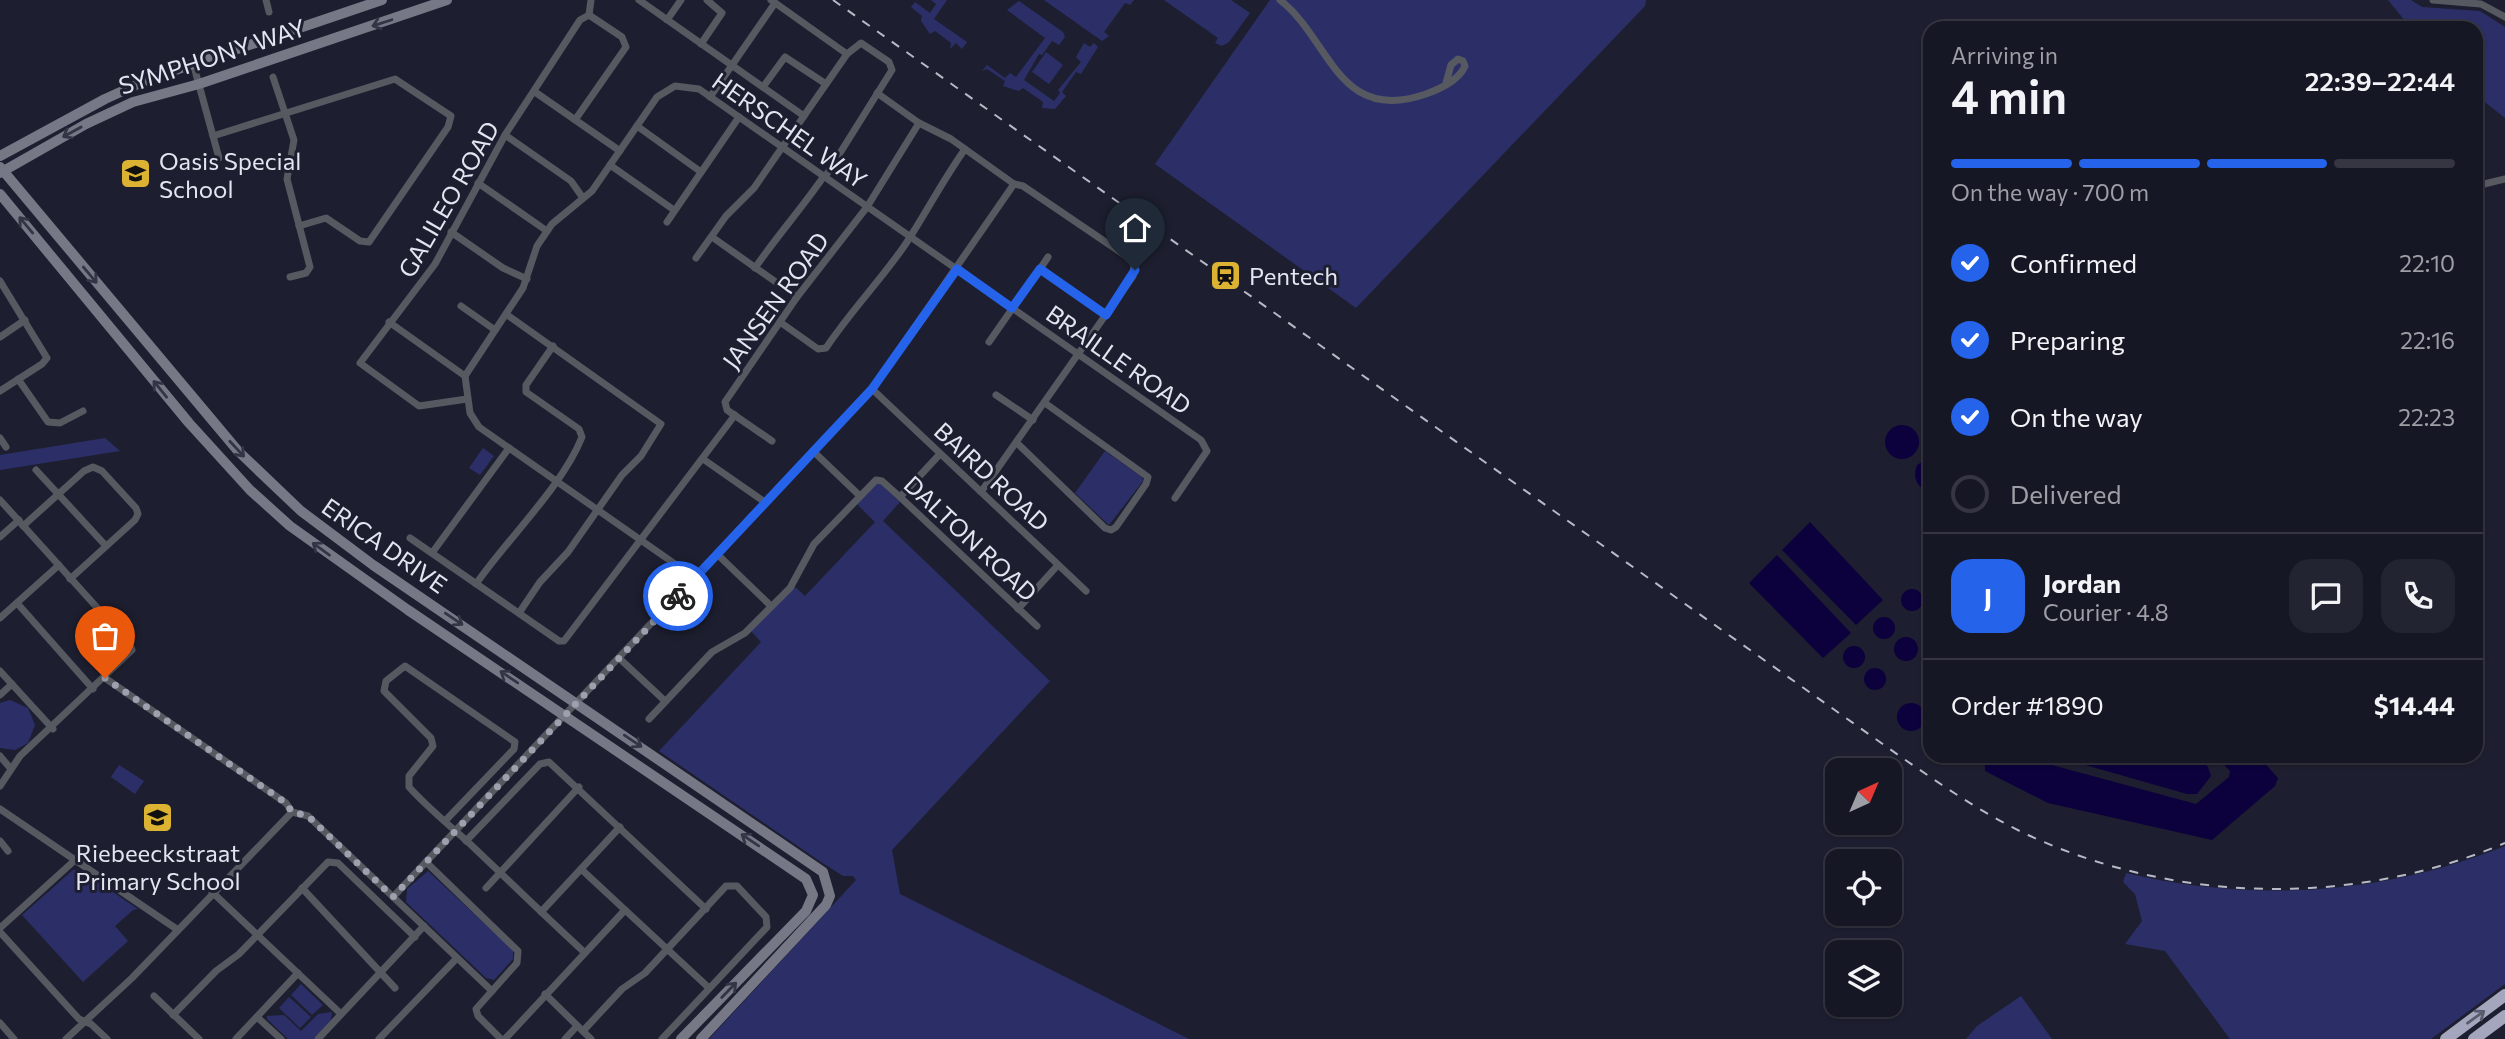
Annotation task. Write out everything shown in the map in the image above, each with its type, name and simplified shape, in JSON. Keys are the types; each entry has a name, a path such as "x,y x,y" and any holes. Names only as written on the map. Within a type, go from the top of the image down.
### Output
{"highway":[{"path":"2446,1039 2505,995"},
{"path":"2473,1039 2505,1016"}],"main road":[{"name":"SYMPHONY WAY","path":"1,171 108,113 447,0"},
{"name":"SYMPHONY WAY","path":"0,156 105,99 193,63 379,1"},
{"name":"ERICA DRIVE","path":"1,171 222,433 278,491 355,552 823,872 830,896 826,905 701,1039"},
{"name":"ERICA DRIVE","path":"0,194 189,423 250,490 334,559 806,879 813,895 806,911 681,1039"}],"street":[{"path":"266,0 269,12"},
{"name":"GALILEO ROAD","path":"467,398 419,406 362,367 361,360 389,322 410,301 436,264 505,135 586,15 591,0"},
{"path":"639,0 804,116"},
{"path":"667,20 681,0"},
{"path":"701,44 722,13 707,0"},
{"path":"1280,0 1302,19 1334,71 1355,88 1393,99 1421,95 1446,83"},
{"path":"2433,0 2481,4 2505,17"},
{"path":"710,97 773,1 847,54"},
{"path":"575,120 626,47 622,37 586,15"},
{"path":"696,258 783,148 847,54 861,43 889,62 892,70 796,218 775,239 755,268"},
{"path":"763,87 785,57 826,84"},
{"path":"193,63 219,158"},
{"path":"274,77 295,145 287,179 310,267 306,273 290,277"},
{"path":"213,136 395,79 452,119 369,242 360,241 326,218 299,226"},
{"name":"HERSCHEL WAY","path":"465,376 527,279 535,252 547,231 564,212 583,198 610,165 657,97 670,88 690,86 710,97 957,269"},
{"path":"534,92 620,151"},
{"path":"877,93 1014,184 1023,186 1133,262 1133,276 981,492"},
{"path":"667,222 739,117"},
{"name":"JANSEN ROAD","path":"735,415 725,405 727,397 797,297 867,206 919,123"},
{"path":"637,126 701,172"},
{"path":"505,135 571,181 583,198"},
{"path":"780,322 818,349 824,349 876,286 935,202 943,180 964,149"},
{"path":"610,165 674,209"},
{"path":"2483,184 2505,179"},
{"path":"478,183 547,231"},
{"path":"393,897 872,389 1014,184"},
{"path":"451,232 503,268 527,279"},
{"path":"712,237 797,297"},
{"path":"989,342 1048,257"},
{"name":"BRAILLE ROAD","path":"957,269 1204,443 1207,451 1175,498"},
{"path":"1040,269 1106,315"},
{"path":"0,281 47,358 44,363 0,391"},
{"path":"461,306 495,330"},
{"path":"506,314 661,424 641,456 519,613"},
{"path":"0,337 25,320"},
{"path":"389,322 465,376 467,398 476,425 695,578"},
{"path":"476,584 555,480 581,441 582,434 528,396 525,388 553,346"},
{"path":"18,379 48,422 60,423 83,411"},
{"name":"BAIRD ROAD","path":"872,389 1086,592"},
{"path":"996,395 1033,420"},
{"path":"1017,443 1105,528 1111,530 1116,527 1148,477 1045,403"},
{"path":"410,538 559,641 566,640 735,415 772,441"},
{"path":"0,438 6,447"},
{"path":"432,553 509,448"},
{"path":"814,452 860,496"},
{"path":"900,496 940,454"},
{"path":"703,459 766,503"},
{"path":"0,537 93,467 102,471 138,512 135,520 70,579"},
{"path":"36,470 106,546"},
{"name":"DALTON ROAD","path":"649,719 712,652 745,633 771,606 795,581 814,544 879,480 900,496 1037,626"},
{"path":"0,500 131,646 131,653 20,756 0,786"},
{"path":"717,554 771,606"},
{"path":"0,618 59,565"},
{"path":"1018,609 1058,565"},
{"path":"17,603 93,688"},
{"path":"619,658 665,701"},
{"path":"445,821 514,749 515,741 405,666 386,681 384,691 432,740 431,752 409,776 408,782 445,821 584,952"},
{"path":"0,671 52,729"},
{"path":"105,678 286,803 292,812 308,816 492,991"},
{"path":"0,695 12,684"},
{"path":"0,756 11,769"},
{"path":"466,841 542,762 549,762 579,787 706,909"},
{"path":"486,888 579,787"},
{"path":"0,809 177,930"},
{"path":"66,1039 292,812"},
{"path":"541,912 621,827"},
{"path":"0,841 8,851"},
{"path":"75,860 1,934 79,1019 107,1039"},
{"path":"173,1015 323,866 332,861 338,863 415,937"},
{"path":"426,862 519,951 517,964 478,1006 477,1013 503,1039 625,910"},
{"path":"582,869 709,988"},
{"path":"565,1039 580,1029 622,989 645,973 731,885 737,886 768,922 765,930 662,1039"},
{"path":"302,888 395,988"},
{"path":"212,892 341,1014"},
{"path":"318,1039 424,926"},
{"path":"379,1039 457,958"},
{"path":"236,1039 298,974"},
{"path":"545,994 591,1039"},
{"path":"154,996 198,1039"},
{"path":"257,1017 281,1039"},
{"path":"0,1023 14,1039"}],"shaded area":[{"path":"931,0 947,0 934,19 967,42 962,49 956,43 950,49 951,43 935,31 930,34 921,21 922,16 911,7 915,2 930,13 936,4"},
{"path":"1044,0 1134,0 1130,5 1125,3 1104,32 1109,36 1102,41"},
{"path":"1164,0 1231,0 1250,13 1229,42 1222,46 1215,43 1218,38"},
{"path":"1270,0 1646,0 1645,6 1356,308 1155,164"},
{"path":"2388,0 2411,0 2422,7 2480,11 2505,27 2505,118 2483,101 2483,21 2405,21"},
{"path":"1019,1 1063,32 1065,37 1059,45 1052,41 1042,55 1039,54 1024,80 1054,101 1060,93 1058,90 1081,62 1076,57 1084,43 1090,47 1094,43 1098,47 1081,74 1076,72 1062,92 1066,96 1055,109 1042,108 1043,102 1023,88 1019,91 1003,86 1005,81 987,69 982,71 987,65 1005,78 1010,73 1016,77 1045,38 1007,10"},
{"path":"1046,52 1063,65 1049,84 1032,72"},
{"path":"1902,425 1914,430 1919,442 1914,454 1902,459 1890,454 1885,442 1890,430"},
{"path":"105,438 120,451 0,470 0,455"},
{"path":"483,448 494,456 480,475 469,468"},
{"path":"1105,451 1142,477 1143,481 1109,525 1075,493"},
{"path":"1923,461 1923,488 1915,478 1917,465"},
{"path":"875,483 881,484 900,502 883,521 1050,681 892,850 900,894 1189,1039 709,1039 856,880 853,876 843,876 821,862 659,751 761,642 751,631 794,586 805,596 875,522 856,503"},
{"path":"1810,522 1883,600 1856,625 1782,550"},
{"path":"1777,555 1851,633 1823,658 1749,583"},
{"path":"1908,589 1916,589 1923,596 1923,604 1916,611 1908,611 1901,604 1901,596"},
{"path":"1880,617 1888,617 1895,624 1895,632 1888,639 1880,639 1873,632 1873,624"},
{"path":"1906,637 1914,641 1918,649 1914,657 1906,661 1898,657 1894,649 1898,641"},
{"path":"1850,646 1858,646 1865,653 1865,661 1858,668 1850,668 1843,661 1843,653"},
{"path":"1871,668 1879,668 1886,675 1886,683 1879,690 1871,690 1864,683 1864,675"},
{"path":"10,700 28,708 35,725 28,743 15,750 0,748 0,703"},
{"path":"1911,703 1921,707 1921,727 1911,731 1901,727 1897,717 1901,707"},
{"path":"2048,763 2196,804 2229,777 2230,771 2223,763 2264,763 2278,778 2275,786 2212,840 2048,803 1985,771 1985,765"},
{"path":"2078,763 2204,763 2211,776 2197,794 2187,794"},
{"path":"119,765 144,781 135,794 111,777"},
{"path":"2505,846 2505,984 2431,1039 2230,1039 2165,951 2125,944 2142,921 2135,894 2123,882 2126,873 2222,888 2270,891 2318,889 2412,875"},
{"path":"73,870 80,870 138,909 133,910 115,926 128,941 83,982 22,915"},
{"path":"428,871 513,950 513,959 494,980 486,978 406,902 407,889"},
{"path":"301,984 323,1005 312,1015 291,995"},
{"path":"2021,996 2052,1039 1966,1039 1977,1026"},
{"path":"289,997 311,1017 300,1028 279,1008"},
{"path":"332,1012 331,1020 313,1039 288,1039 267,1019 267,1016 284,1015 301,1031 318,1014"}],"railway":[{"path":"833,0 1901,757 1963,799 2011,827 2085,858 2144,874 2205,885 2266,889 2327,887 2388,878 2447,864 2505,843"}],"way so far":[{"path":"105,678 286,803 292,812 308,816 393,897 678,596"}],"place":[{"name":"Oasis Special School","path":"136,174"},
{"name":"Pentech","path":"1226,275"},
{"name":"Riebeeckstraat Primary School","path":"158,818"}],"route":[{"path":"678,596 879,381 957,269 1012,308 1040,269 1106,315 1135,270"}]}
